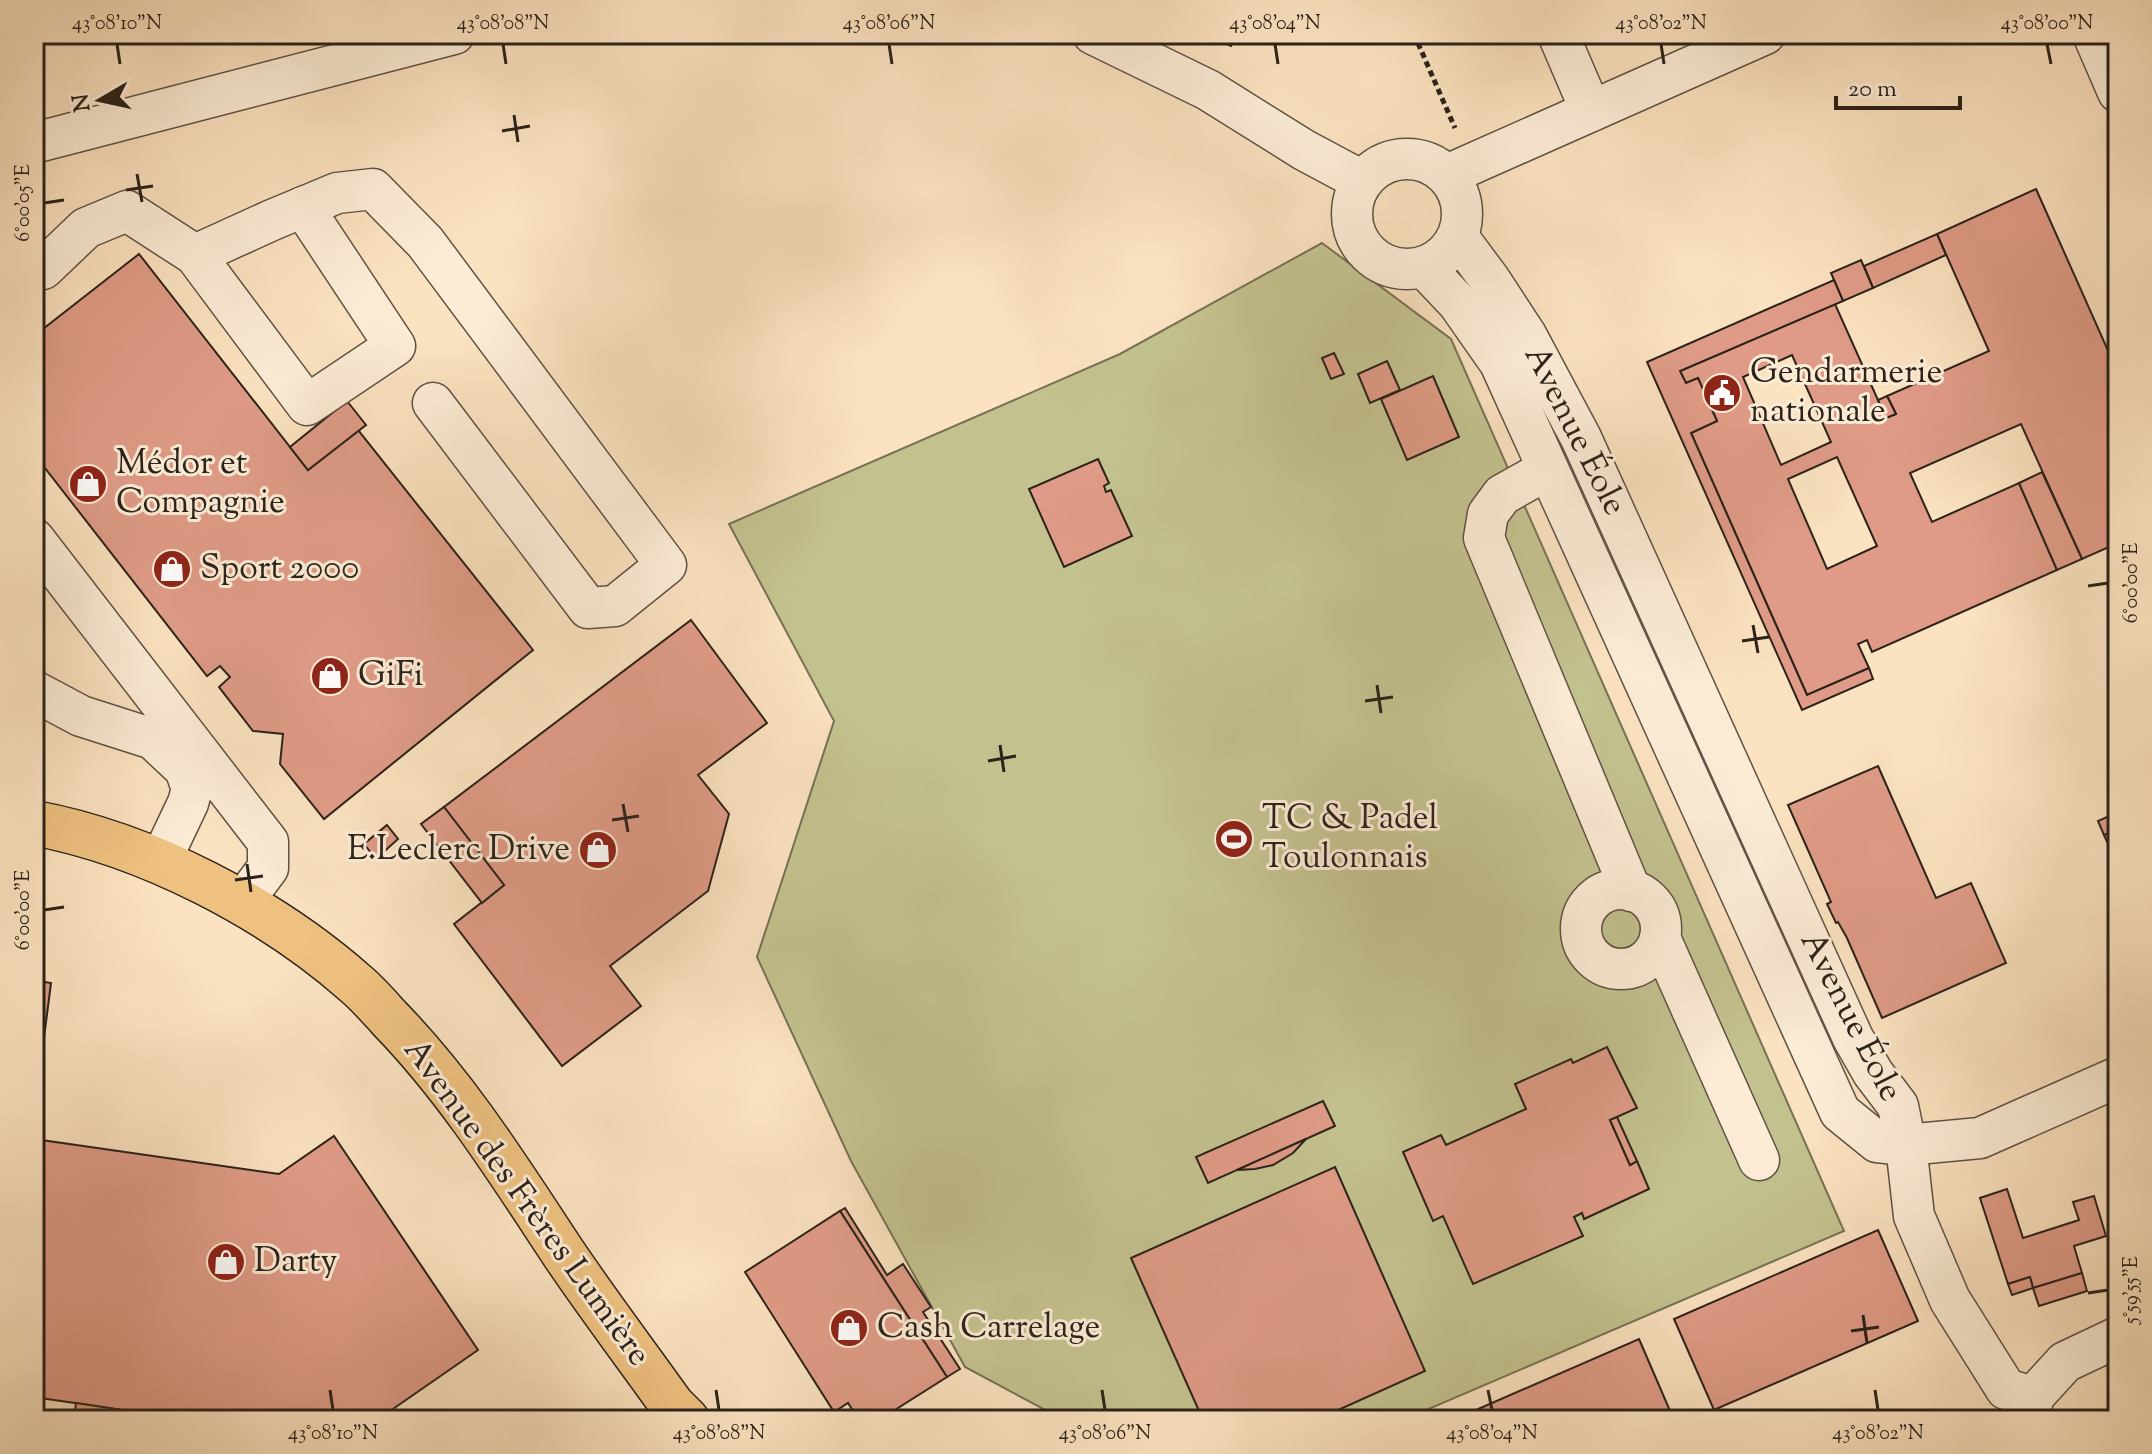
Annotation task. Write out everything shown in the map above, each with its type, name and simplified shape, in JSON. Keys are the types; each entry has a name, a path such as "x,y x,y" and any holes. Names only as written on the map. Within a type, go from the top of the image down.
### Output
{"main road":[{"name":"Avenue des Frères Lumière","path":"46,820 147,856 241,904 293,935 357,984 417,1047 465,1107 569,1260 672,1405 687,1420"}],"street":[{"path":"34,143 454,34"},
{"path":"1093,34 1208,90 1304,150 1362,181"},
{"path":"1558,34 1591,111"},
{"path":"1459,170 1455,185 1462,202 1463,219 1458,237 1449,251 1424,267 1399,269 1381,263 1366,251 1356,235 1351,216 1354,198 1362,181 1376,168 1393,160 1411,158 1459,170 1765,34"},
{"path":"2093,34 2118,92"},
{"path":"195,255 337,193 373,189 425,242 666,565 615,606 588,608 433,403"},
{"path":"34,271 43,269 86,228 127,211 195,255 307,405 395,346 303,207"},
{"name":"Avenue Éole","path":"1424,267 1458,303 1500,363 1840,1112 1877,1142 1906,1145 1898,1106 1873,1073 1853,1038 1581,438 1526,335 1458,237"},
{"path":"1548,469 1502,495 1488,514 1484,538 1631,891"},
{"path":"34,539 268,842 268,868 241,904"},
{"path":"34,691 81,716 153,739 185,769 192,789 160,862"},
{"path":"1625,889 1648,900 1657,911 1661,924 1660,938 1655,951 1646,961 1619,969 1606,966 1587,950 1581,926 1584,914 1600,895 1625,889"},
{"path":"1660,938 1759,1160"},
{"path":"2118,1077 1980,1138 1906,1145 1914,1216 1950,1300 2006,1389 2032,1408 2065,1362 2118,1337"}],"path":[{"path":"1414,34 1459,170"}],"shaded area":[{"name":"TC & Padel Toulonnais","path":"1322,243 1451,339 1844,1231 1403,1420 1064,1420 965,1367 851,1161 757,957 834,721 729,524 1120,354"}],"building":[{"path":"1206,34 1237,34 1231,46"},
{"path":"2036,189 2118,373 2118,521 2111,524 2118,543 2082,559 2021,424 1910,473 1932,522 2019,483 2057,570 1872,652 1867,640 1858,644 1869,668 1807,695 1691,433 1717,421 1698,378 1686,383 1680,371 1835,304 1886,418 1896,414 1887,396 1989,351 1937,234","holes":["1792,355 1831,442 1781,465 1743,377","1837,457 1877,546 1827,569 1788,479"]},
{"path":"1937,234 1946,255 1873,288 1864,266"},
{"path":"139,254 308,470 358,430 533,650 324,819 280,764 283,734 253,731 219,687 230,677 220,666 207,676 34,454 34,336"},
{"path":"1861,260 1873,288 1843,301 1831,273"},
{"path":"1834,280 1843,301 1680,371 1686,383 1698,378 1717,421 1691,433 1807,695 1869,668 1873,679 1802,710 1647,362"},
{"path":"1334,353 1344,374 1331,379 1322,358"},
{"path":"1387,361 1400,390 1370,403 1358,374"},
{"path":"1433,376 1459,437 1407,460 1381,399"},
{"path":"1887,396 1896,414 1886,418 1878,400"},
{"path":"347,401 366,425 308,470 290,447"},
{"path":"1098,459 1109,483 1104,486 1106,492 1111,490 1132,536 1064,567 1029,489"},
{"path":"2042,472 2082,559 2057,570 2019,483"},
{"name":"E.Leclerc Drive","path":"691,620 767,723 698,775 729,814 708,891 610,966 641,1006 562,1066 454,924 504,885 444,807"},
{"path":"1878,766 1936,898 1971,883 2006,963 1882,1018 1847,938 1827,904 1831,902 1788,805"},
{"path":"444,807 504,885 482,903 421,824"},
{"path":"2118,812 2118,830 2104,835 2098,821"},
{"path":"387,825 398,839 376,859 364,844"},
{"path":"2118,830 2118,866 2104,835"},
{"path":"34,980 51,983 34,1116"},
{"path":"1607,1047 1637,1108 1610,1120 1630,1165 1637,1161 1649,1189 1584,1219 1582,1213 1574,1217 1583,1236 1473,1284 1443,1216 1433,1221 1403,1152 1441,1135 1446,1145 1526,1109 1515,1084"},
{"path":"1323,1101 1335,1126 1208,1183 1196,1157"},
{"path":"1617,1117 1637,1161 1630,1165 1610,1120"},
{"name":"Darty","path":"334,1136 478,1350 377,1420 190,1420 40,1398 37,1420 34,1420 34,1139 279,1174"},
{"path":"1306,1139 1293,1153 1273,1165 1237,1170"},
{"path":"1335,1167 1425,1371 1316,1420 1203,1420 1131,1258"},
{"path":"2007,1189 2023,1238 2079,1220 2073,1202 2094,1196 2106,1236 2074,1246 2082,1273 2033,1288 2030,1277 2008,1284 1980,1198"},
{"path":"845,1208 887,1275 903,1264 931,1307 923,1312 960,1369 947,1377 840,1211"},
{"path":"840,1211 947,1377 879,1420 859,1420 848,1403 834,1412 745,1272"},
{"path":"1878,1230 1918,1321 1714,1410 1674,1319"},
{"path":"2082,1273 2087,1291 2039,1306 2033,1288"},
{"path":"2030,1277 2033,1288 2012,1295 2008,1284"},
{"path":"1639,1339 1674,1420 1453,1420"},
{"path":"76,1403 162,1416 161,1420 76,1420"}],"place":[{"name":"Gendarmerie nationale","path":"1722,393"},
{"name":"Médor et Compagnie","path":"88,484"},
{"name":"Sport 2000","path":"172,569"},
{"name":"GiFi","path":"330,676"},
{"name":"TC & Padel Toulonnais","path":"1234,839"},
{"name":"E.Leclerc Drive","path":"598,850"},
{"name":"Darty","path":"226,1262"},
{"name":"Cash Carrelage","path":"849,1328"}]}
